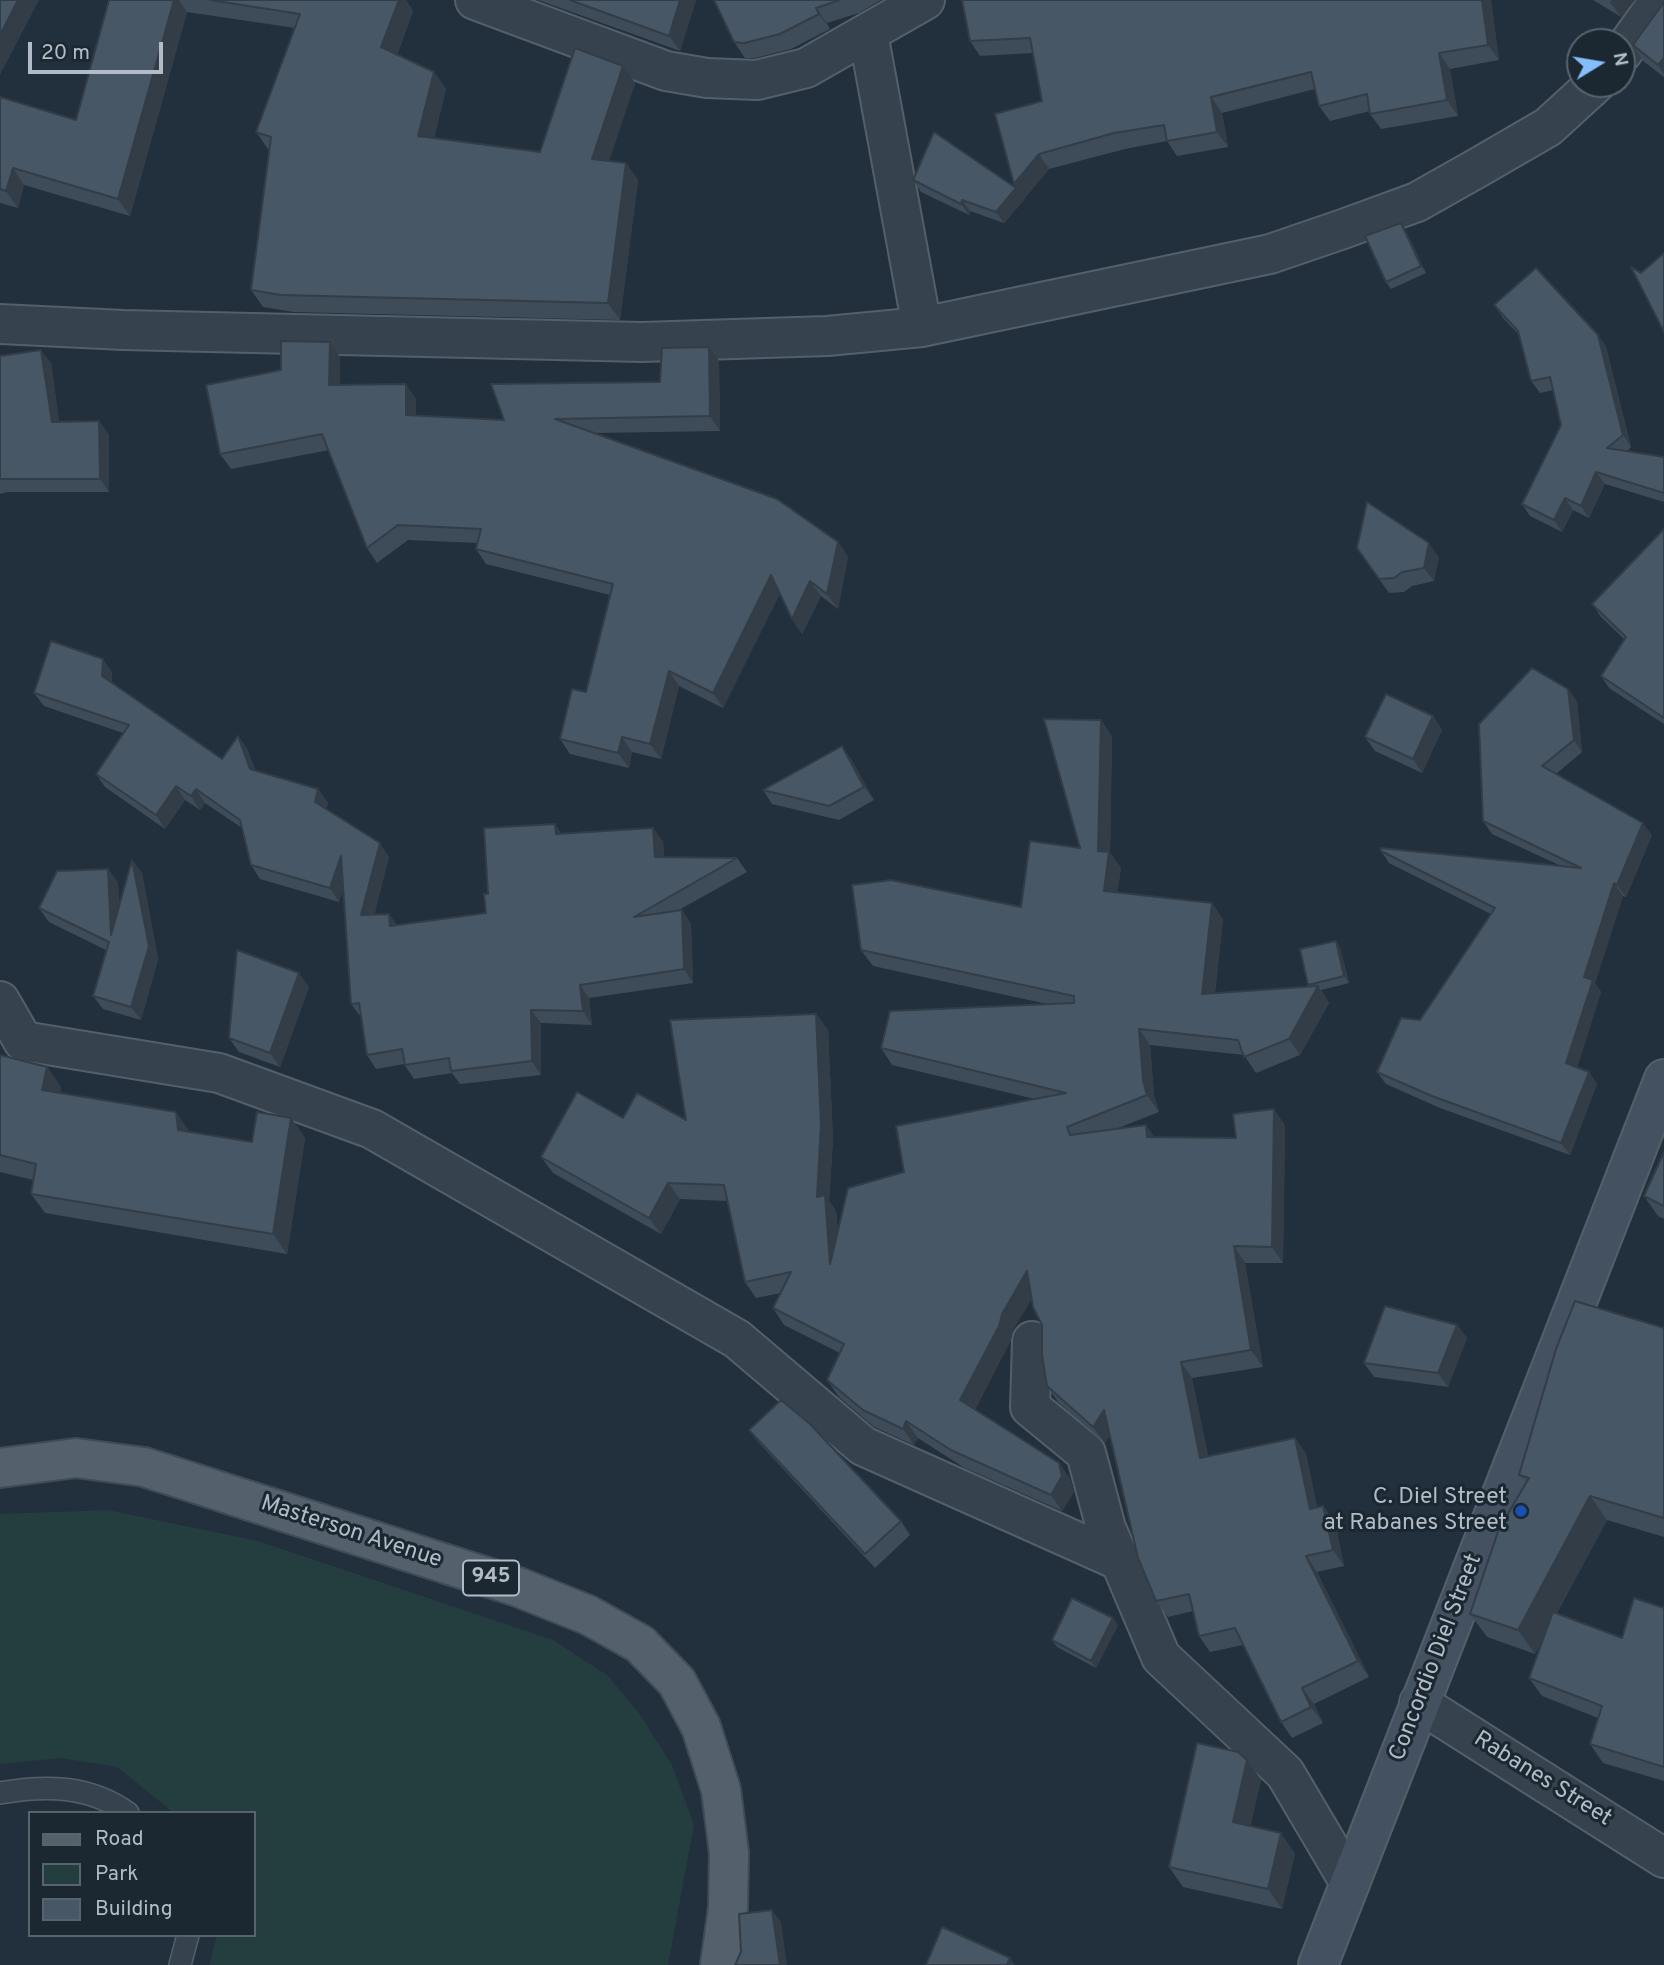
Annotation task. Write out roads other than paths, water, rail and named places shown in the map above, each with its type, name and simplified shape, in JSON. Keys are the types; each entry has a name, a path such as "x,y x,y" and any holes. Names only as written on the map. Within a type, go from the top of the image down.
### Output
{"main road":[{"name":"Concordio Diel Street","path":"1318,1965 1664,1079"},
{"name":"Masterson Avenue","path":"0,1468 76,1458 144,1467 518,1587 588,1615 640,1644 677,1682 701,1727 722,1790 729,1853 728,1909 720,1965"}],"street":[{"path":"475,0 608,52 666,71 706,78 757,80 806,68 925,0"},
{"path":"1636,33 1660,0"},
{"path":"869,33 922,327"},
{"path":"0,324 98,330 642,342 827,336 922,327 1270,254 1343,229 1417,202 1548,127 1580,98"},
{"path":"0,1001 23,1041 219,1073 372,1129 737,1339 863,1446 1120,1561"},
{"path":"1032,1341 1030,1407 1087,1452 1106,1528 1161,1657 1285,1773 1350,1883"},
{"name":"Rabanes Street","path":"1419,1703 1664,1858"}],"lane":[{"path":"0,1794 40,1786 86,1792 124,1811"},
{"path":"180,1965 187,1937"}],"place":[{"name":"C. Diel Street at Rabanes Street","path":"1521,1511"}]}
